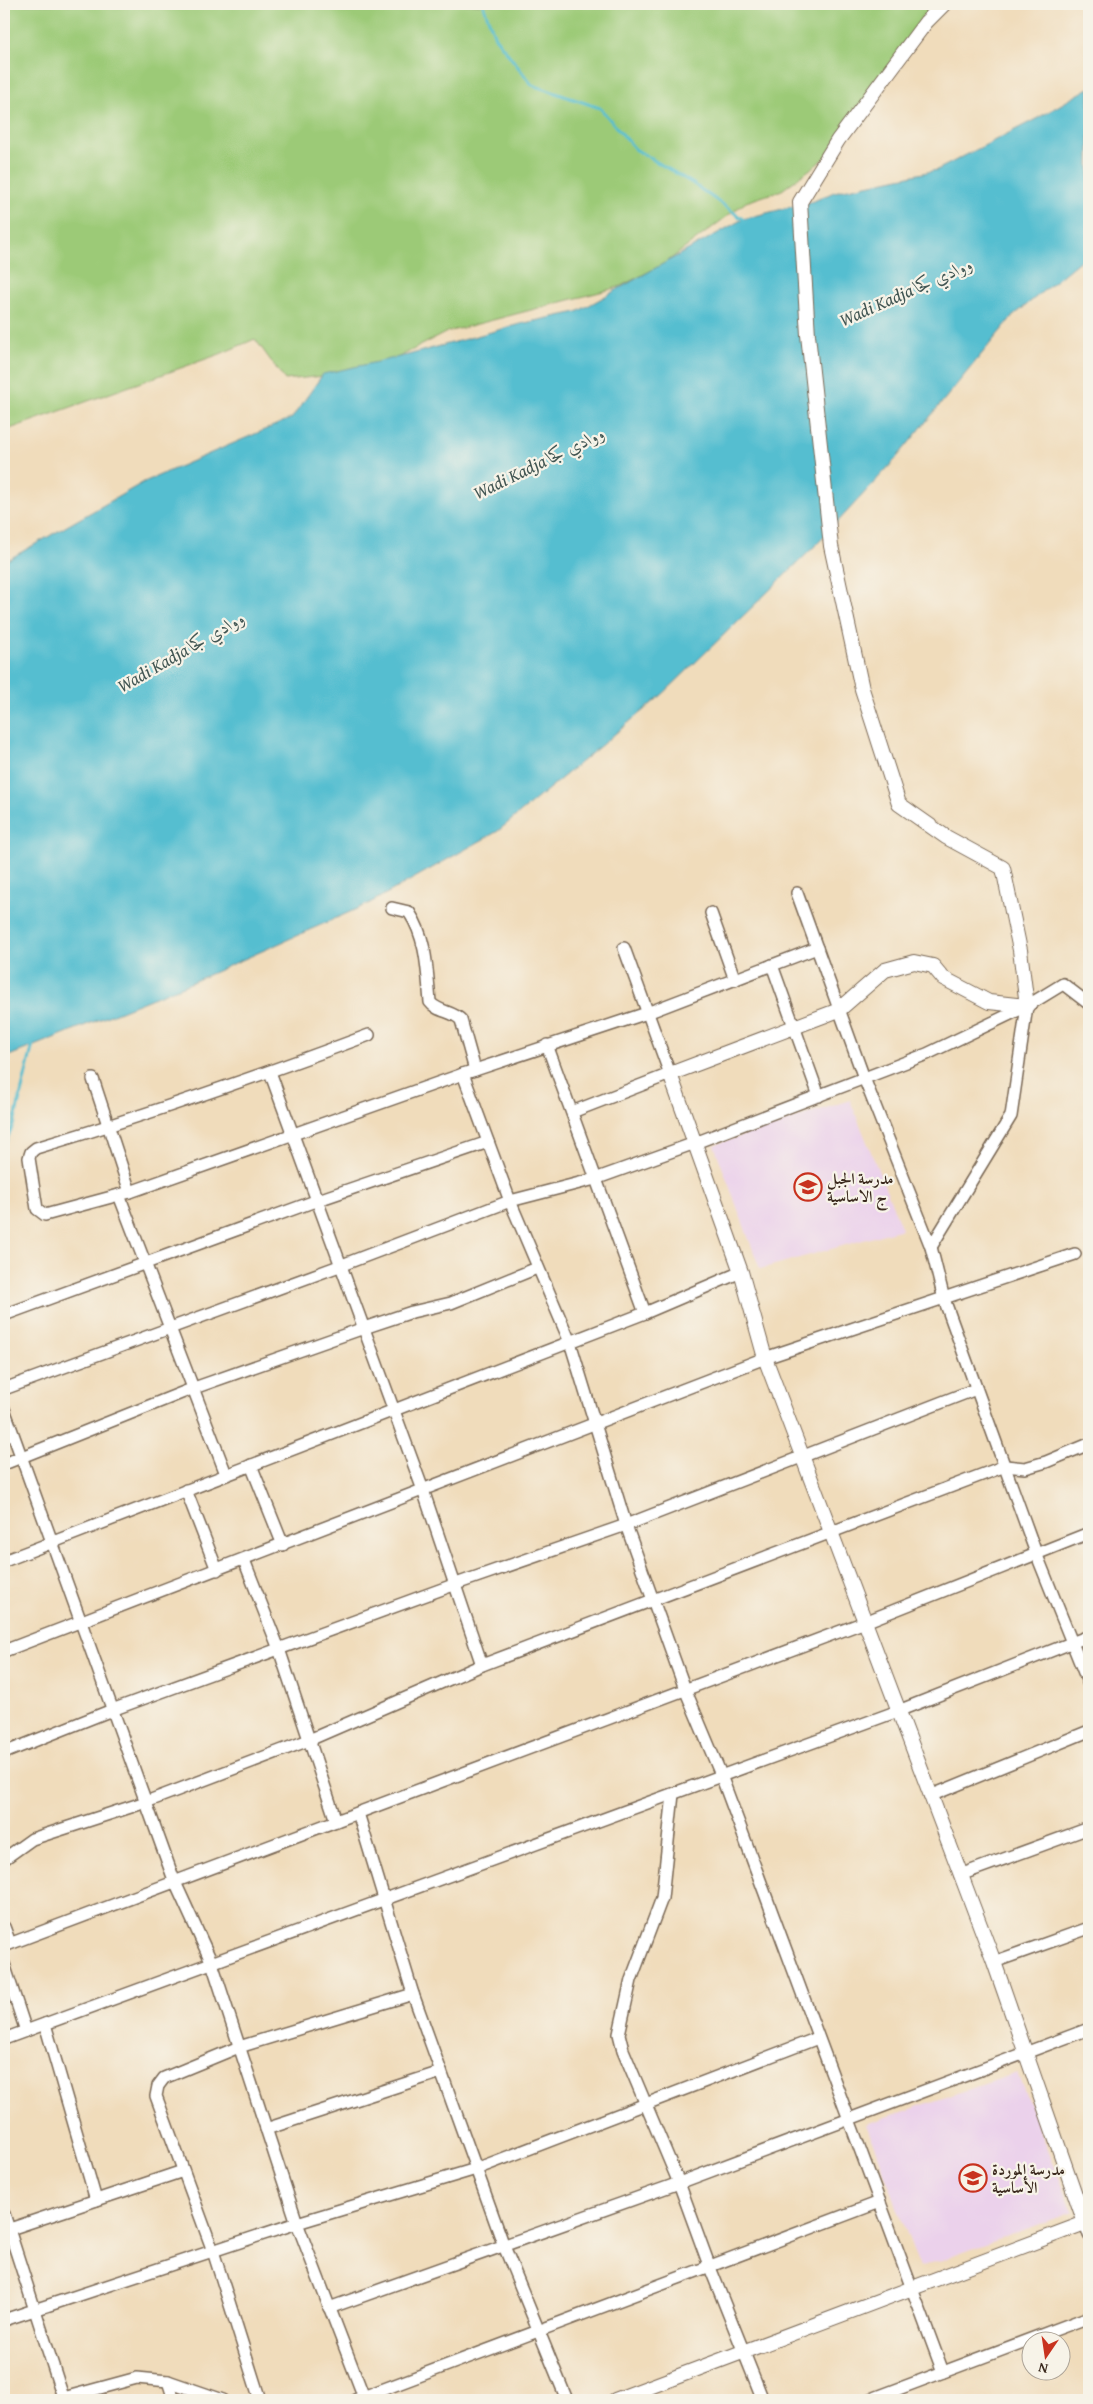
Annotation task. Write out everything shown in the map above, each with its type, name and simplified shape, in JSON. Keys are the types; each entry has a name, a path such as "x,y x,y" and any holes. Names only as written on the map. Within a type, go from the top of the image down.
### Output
{"main road":[{"path":"615,2400 912,2287 1088,2226 994,1962 898,1711 832,1530 765,1358 741,1272 670,1074 839,1010 885,970 914,962 933,966 943,978 989,1002 1027,1006 1020,950 1003,868 946,837 899,804 862,689 831,546 808,335 800,202 838,140 926,22 944,4"}],"street":[{"path":"797,893 864,1078 931,1248 944,1299 1036,1553 1089,1685"},
{"path":"392,908 409,912 417,924 425,952 430,1002 434,1007 455,1015 461,1020 475,1070"},
{"path":"711,913 735,980"},
{"path":"572,1112 670,1074 624,948"},
{"path":"369,1035 270,1072 108,1127 36,1148 30,1152 29,1158 37,1210 45,1215 124,1193 463,1074 647,1013 817,948"},
{"path":"772,966 818,1096"},
{"path":"4,1389 510,1201 595,1179 818,1096 927,1054 1027,1006 1063,984 1089,1004"},
{"path":"931,1248 1011,1116 1027,1006"},
{"path":"548,1045 595,1179 645,1312"},
{"path":"270,1072 342,1265 392,1411 423,1490 482,1665"},
{"path":"463,1074 510,1201 570,1342 626,1525 654,1599 684,1690 721,1776 943,2372"},
{"path":"93,1079 108,1127 124,1193 146,1264 226,1474"},
{"path":"4,1315 318,1200 488,1142"},
{"path":"4,1651 765,1358 1075,1254"},
{"path":"4,1464 194,1388 412,1312 451,1303 537,1268"},
{"path":"4,1561 570,1342 741,1272"},
{"path":"4,1753 112,1710 456,1584 626,1525 976,1388"},
{"path":"4,1409 174,1880 212,1963 297,2223 330,2308 362,2399 540,2332 709,2265 880,2202"},
{"path":"4,1859 32,1839 146,1802 309,1740 482,1665 832,1530 1005,1466 1025,1468 1046,1462 1089,1444"},
{"path":"252,1465 283,1545"},
{"path":"186,1490 217,1570"},
{"path":"4,1927 7,1945 174,1880 358,1813 865,1622 1089,1533"},
{"path":"244,1560 279,1649 336,1821"},
{"path":"4,2039 898,1711 1089,1636"},
{"path":"930,1796 1089,1731"},
{"path":"673,1794 662,1898 631,1980 619,2034 623,2050 680,2183 709,2265 763,2400"},
{"path":"358,1813 413,1994 504,2246 567,2400"},
{"path":"960,1875 1089,1828"},
{"path":"994,1962 1089,1928"},
{"path":"4,1964 26,2031"},
{"path":"260,2400 213,2251 156,2096 158,2086 164,2078 239,2047 413,1994"},
{"path":"45,2024 96,2200"},
{"path":"330,2308 680,2183 1089,2029"},
{"path":"4,2320 297,2223 476,2170 818,2038"},
{"path":"266,2130 441,2072"},
{"path":"6,2230 183,2171"},
{"path":"4,2214 6,2230 36,2309 61,2400 137,2378 168,2380 222,2400"},
{"path":"869,2400 1089,2316"},
{"path":"168,2380 174,2400"}],"shaded area":[{"name":"مدرسة الجبل ج الاساسية","path":"850,1100 902,1229 760,1269 714,1145"},
{"name":"مدرسة الموردة الأساسية","path":"1017,2073 1073,2212 920,2268 866,2124"}],"green space":[{"path":"4,4 944,4 824,159 782,190 746,202 664,264 619,287 447,332 372,371 285,380 255,339 220,354 4,431"}],"water":[{"name":"Wadi Kadja ووادي كجا","path":"1089,88 1089,253 1012,317 893,462 819,542 663,694 498,831 368,904 190,983 4,1058 4,562 144,482 292,418 323,374 408,355 520,324 577,312 743,219 814,201 834,192 937,170 1038,118"}],"waterway":[{"path":"483,4 495,37 532,85 600,108 635,149 692,183 747,222"},
{"path":"4,1146 14,1123 33,1044"}],"place":[{"name":"مدرسة الجبل ج الاساسية","path":"808,1187"},
{"name":"مدرسة الموردة الأساسية","path":"973,2178"}]}
